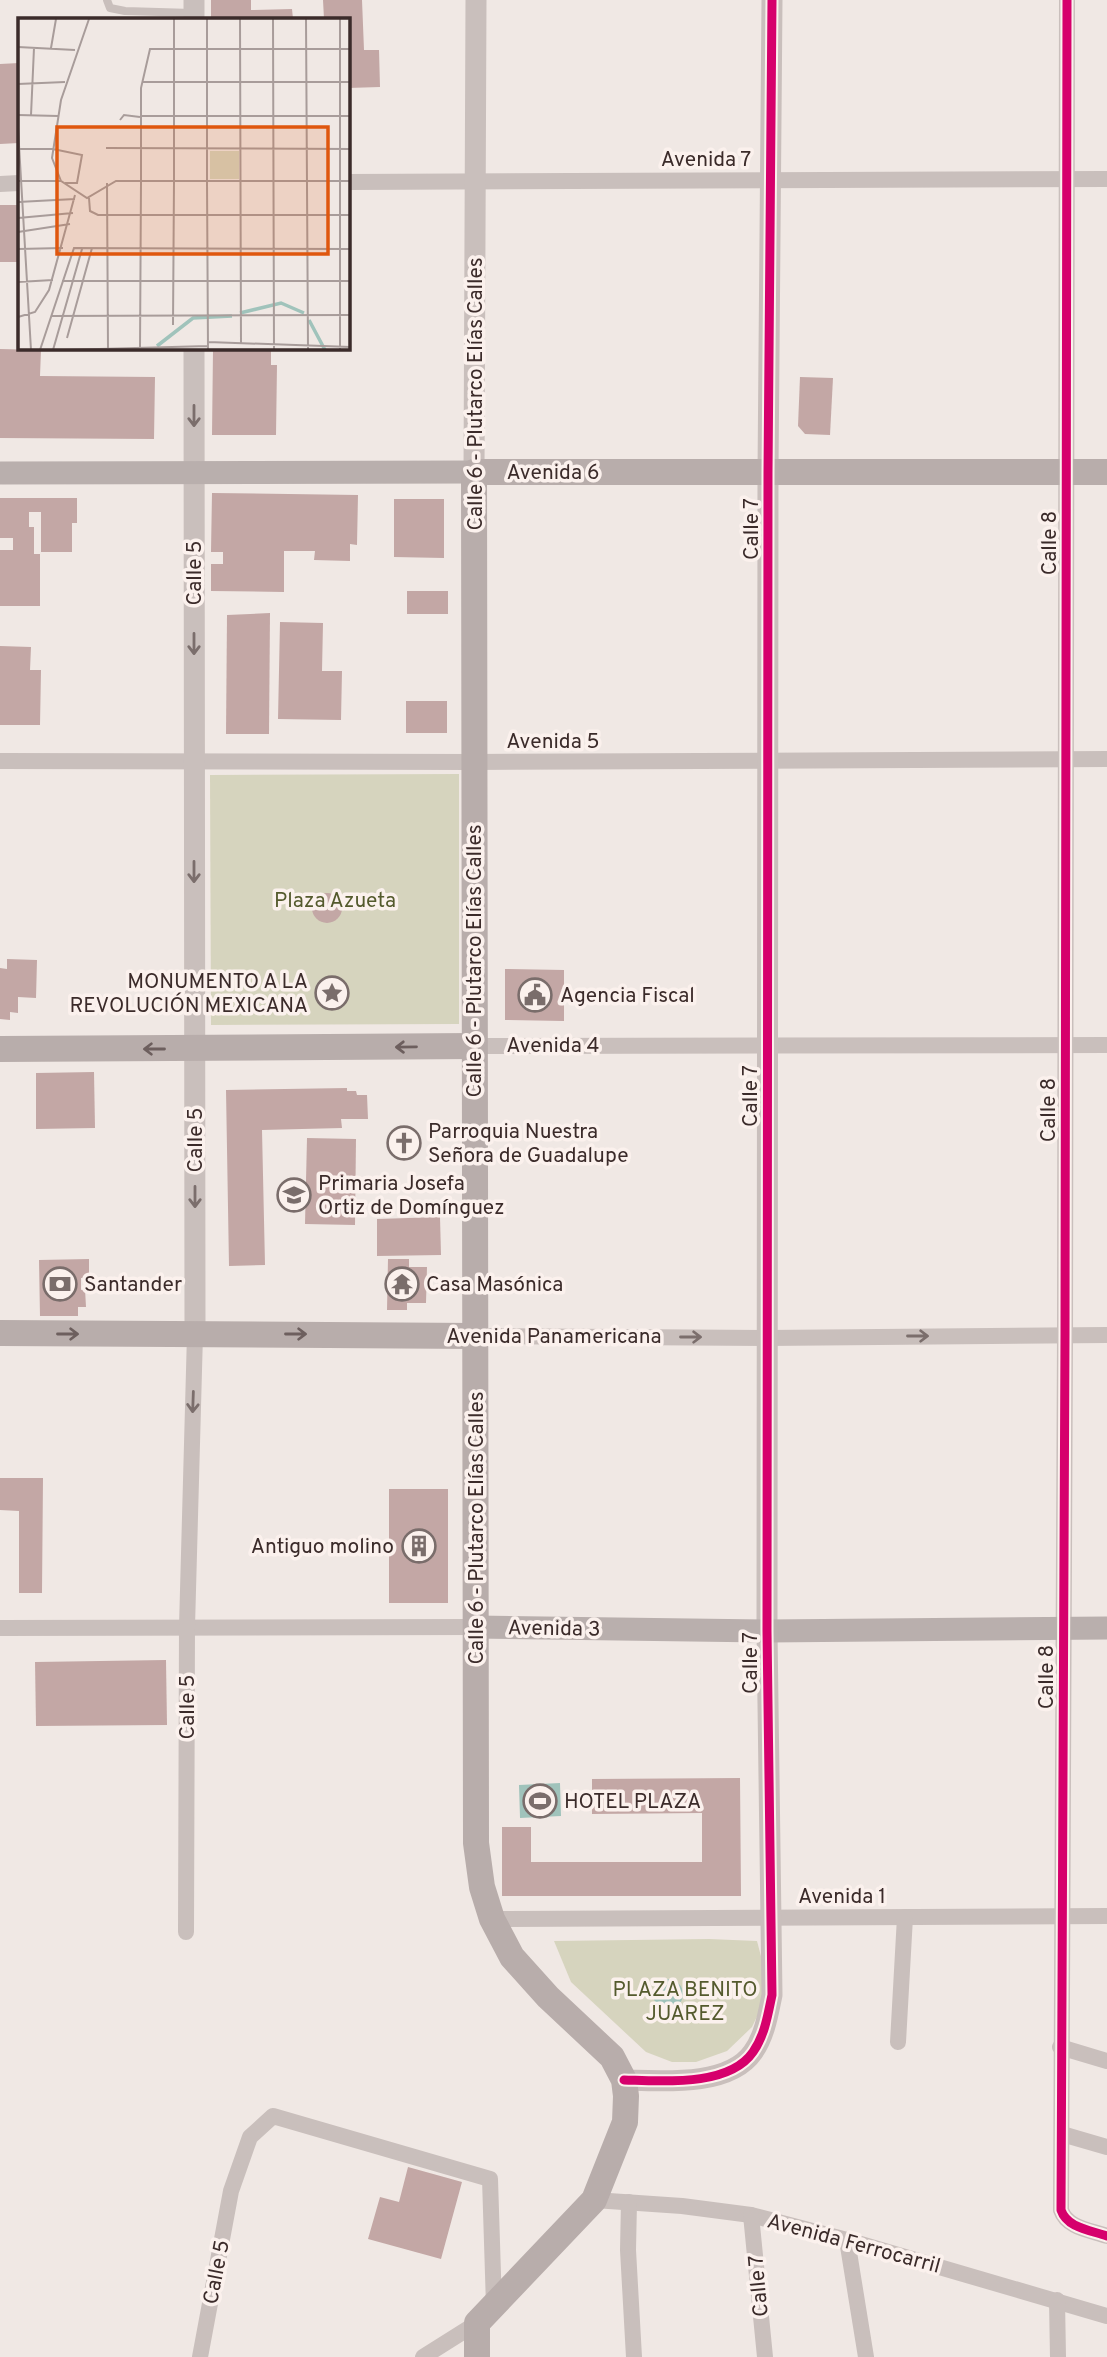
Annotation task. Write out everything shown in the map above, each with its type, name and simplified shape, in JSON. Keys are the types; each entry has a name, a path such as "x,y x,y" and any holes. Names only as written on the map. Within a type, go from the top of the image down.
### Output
{"main road":[{"name":"Avenida 6","path":"0,473 1107,471"},
{"name":"Calle 6 - Plutarco Elías Calles","path":"474,472 476,1843 482,1887 492,1919 512,1957 548,1997 612,2057 624,2080"},
{"name":"Avenida 4","path":"0,1049 474,1046"},
{"name":"Avenida Panamericana","path":"0,1334 475,1336"},
{"name":"Avenida 3","path":"476,1627 767,1631 1107,1628"},
{"path":"477,2357 486,2315 594,2200 625,2122 624,2080"}],"street":[{"name":"Calle 6 - Plutarco Elías Calles","path":"474,472 476,0"},
{"name":"Calle 7","path":"624,2080 672,2081 708,2077 734,2070 752,2053 764,2030 772,1995 767,1631 767,761 772,0"},
{"name":"Calle 8","path":"1067,0 1061,2210 1064,2219 1071,2224 1107,2236"},
{"name":"Avenida 7","path":"350,182 1107,179"},
{"path":"0,184 18,183"},
{"name":"Calle 5","path":"186,1931 187,1627 195,1334 194,350"},
{"name":"Avenida 5","path":"0,761 1107,759"},
{"name":"Avenida 4","path":"474,1046 1107,1045"},
{"name":"Avenida Panamericana","path":"475,1336 767,1338 1107,1335"},
{"name":"Avenida 3","path":"0,1628 476,1627"},
{"name":"Avenida 1","path":"492,1919 1107,1916"},
{"path":"898,2042 905,1917"},
{"path":"1060,2047 1107,2061"},
{"name":"Calle 5","path":"200,2357 231,2191 250,2137 273,2116 489,2179 486,2315"},
{"path":"1062,2134 1107,2147"},
{"name":"Avenida Ferrocarril","path":"594,2200 751,2215 847,2240 1107,2316"},
{"path":"629,2202 628,2250 634,2357"},
{"name":"Calle 7","path":"751,2215 765,2357"},
{"path":"847,2240 866,2357"},
{"path":"1057,2300 1058,2357"},
{"path":"423,2357 486,2315"}],"lane":[{"path":"107,0 110,8 125,11 194,11"}],"green space":[{"name":"Plaza Azueta","path":"459,774 459,1024 211,1025 210,775"},
{"name":"PLAZA BENITO JUAREZ","path":"554,1941 757,1941 763,1964 762,2006 752,2027 727,2051 696,2062 672,2062 646,2052 571,1982"}],"water":[{"name":"HOTEL PLAZA","path":"560,1783 561,1816 520,1818 519,1785"},
{"path":"668,1979 679,1983 683,1994 679,2005 668,2009 657,2005 653,1994 657,1983"}],"building":[{"path":"211,0 251,0 251,10 292,9 293,18 211,18"},
{"path":"323,0 362,0 364,50 379,50 380,87 350,88 350,18 324,18"},
{"path":"18,63 18,143 0,144 0,64"},
{"path":"0,205 18,205 18,262 0,262"},
{"path":"0,349 41,350 40,376 155,377 154,439 0,438"},
{"path":"213,350 271,351 271,365 277,365 276,435 212,435"},
{"path":"800,377 833,378 830,435 805,434 798,426"},
{"path":"212,493 358,495 357,545 350,544 350,561 314,560 315,551 284,551 284,592 211,591 211,564 223,564 223,552 211,552"},
{"path":"0,498 77,498 77,523 72,523 72,552 41,552 41,512 29,512 29,527 34,527 34,554 40,554 40,606 0,606 0,550 13,550 13,538 0,538"},
{"path":"394,499 444,499 444,558 394,557"},
{"path":"407,591 448,591 448,614 407,614"},
{"path":"270,613 269,734 226,734 227,615"},
{"path":"280,622 323,623 322,671 342,671 341,720 278,719"},
{"path":"0,646 31,647 30,670 41,670 40,725 0,725"},
{"path":"406,701 447,701 447,733 406,733"},
{"path":"327,893 333,894 341,902 341,914 333,922 327,923 321,922 313,914 312,908 313,902 321,894"},
{"path":"7,959 37,960 36,998 18,997 18,1013 10,1012 10,1020 0,1019 0,968 7,969"},
{"name":"Agencia Fiscal","path":"505,969 564,970 564,1021 505,1020"},
{"path":"94,1072 95,1128 36,1129 36,1073"},
{"path":"347,1088 347,1091 356,1091 357,1095 367,1095 368,1119 341,1119 342,1128 262,1130 265,1265 229,1266 226,1090"},
{"path":"307,1138 356,1139 355,1225 305,1224"},
{"path":"440,1217 441,1255 377,1256 377,1219"},
{"name":"Santander","path":"89,1259 89,1278 81,1278 86,1307 78,1307 78,1316 40,1316 39,1260"},
{"name":"Casa Masónica","path":"388,1259 409,1259 409,1267 427,1267 426,1303 407,1303 407,1310 387,1310"},
{"path":"0,1478 43,1478 42,1593 19,1593 19,1511 0,1510"},
{"name":"Antiguo molino","path":"389,1489 448,1489 448,1603 389,1603"},
{"path":"166,1660 167,1725 36,1726 35,1662"},
{"name":"HOTEL PLAZA","path":"740,1778 741,1896 502,1896 502,1827 531,1827 531,1862 702,1862 702,1813 592,1814 592,1779"},
{"path":"408,2167 462,2182 441,2259 368,2239 380,2197 399,2202"}],"cycle path":[{"path":"624,2080 694,2080 712,2077 742,2063 753,2052 760,2039 772,1995 767,1631 768,472 772,0"},
{"path":"1067,0 1061,2210 1074,2225 1107,2236"}],"place":[{"name":"MONUMENTO A LA REVOLUCIÓN MEXICANA","path":"332,993"},
{"name":"Agencia Fiscal","path":"535,995"},
{"name":"Parroquia Nuestra Señora de Guadalupe","path":"404,1143"},
{"name":"Primaria Josefa Ortiz de Domínguez","path":"294,1195"},
{"name":"Santander","path":"60,1284"},
{"name":"Casa Masónica","path":"402,1284"},
{"name":"Antiguo molino","path":"419,1546"},
{"name":"HOTEL PLAZA","path":"540,1801"}]}
